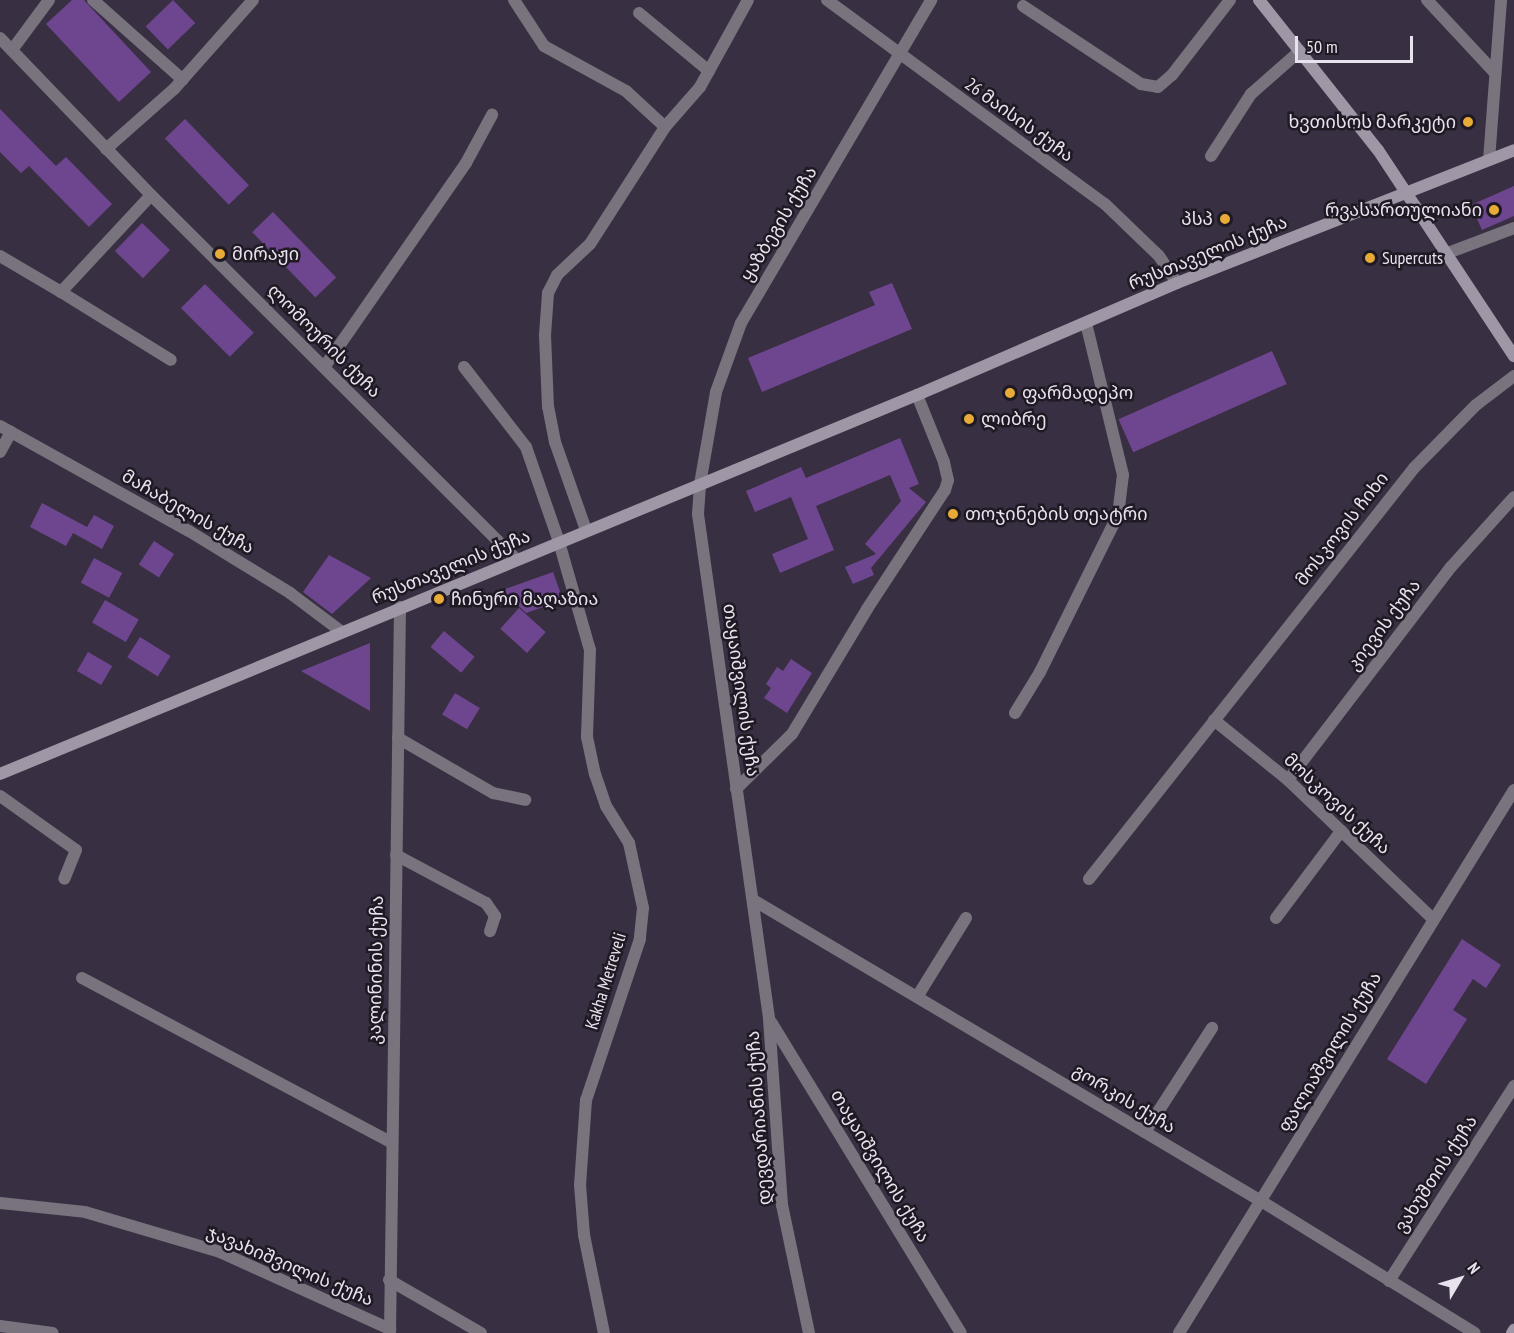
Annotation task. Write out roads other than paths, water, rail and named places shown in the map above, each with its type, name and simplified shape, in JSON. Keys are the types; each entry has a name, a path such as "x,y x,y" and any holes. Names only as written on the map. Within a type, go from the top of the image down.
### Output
{"main road":[{"path":"1259,0 1406,192 1514,356"},
{"name":"რუსთაველის ქუჩა","path":"0,774 917,395 1178,283 1514,150"}],"street":[{"path":"12,50 49,0"},
{"path":"93,0 183,80"},
{"path":"106,149 183,80 253,0"},
{"path":"514,0 544,46 626,91 665,127"},
{"path":"586,530 555,442 548,407 545,335 548,293 557,275 590,244 665,127 709,71 748,0"},
{"name":"26 მაისის ქუჩა","path":"827,0 899,56 1105,204 1160,256 1178,283"},
{"name":"ყაზბეგის ქუჩა","path":"700,484 716,392 741,323 932,0"},
{"path":"1023,6 1141,84 1158,87 1172,75 1230,0"},
{"path":"1427,0 1495,73"},
{"path":"1489,160 1501,0"},
{"path":"639,13 709,71"},
{"name":"ლომოურის ქუჩა","path":"0,38 151,195 516,559"},
{"path":"1211,156 1251,94 1300,51"},
{"path":"325,366 466,163 492,115"},
{"path":"61,292 151,195"},
{"path":"1445,254 1514,228"},
{"path":"0,256 171,360"},
{"path":"1015,712 1041,672 1118,515 1123,474 1086,323"},
{"name":"Kakha Metreveli","path":"464,367 526,447 559,542 590,650 587,737 595,774 606,806 629,843 643,908 640,939 586,1100 580,1185 584,1235 604,1333"},
{"name":"მოსკოვის ჩიხი","path":"1089,879 1414,468 1476,405 1514,376"},
{"path":"736,789 792,734 867,609 945,490 948,480 944,462 917,395"},
{"name":"მაჩაბელის ქუჩა","path":"0,452 6,429 189,531 290,592 342,632"},
{"name":"თაყაიშვილის ქუჩა","path":"700,484 698,514 753,900"},
{"name":"კიევის ქუჩა","path":"1288,780 1451,567 1514,497"},
{"name":"კალინინის ქუჩა","path":"390,1331 400,607"},
{"name":"მოსკოვის ქუჩა","path":"1214,720 1288,780 1432,918"},
{"path":"398,738 493,793 525,800"},
{"name":"ფალიაშვილის ქუჩა","path":"1179,1333 1432,918 1514,790"},
{"path":"0,796 76,850 64,879"},
{"path":"1276,918 1341,831"},
{"path":"396,855 486,903 495,916 490,931"},
{"name":"გორკის ქუჩა","path":"753,900 1261,1201 1474,1333"},
{"name":"დევდარიანის ქუჩა","path":"753,900 769,1018 783,1205 809,1333"},
{"path":"917,997 966,918"},
{"path":"82,978 391,1142"},
{"name":"თაყაიშვილის ქუჩა","path":"769,1018 961,1333"},
{"path":"1145,1132 1212,1028"},
{"name":"ვახუშთის ქუჩა","path":"1389,1281 1514,1086"},
{"name":"ჯავახიშვილის ქუჩა","path":"0,1203 85,1212 220,1252 390,1331"},
{"path":"389,1281 481,1333"},
{"path":"0,1326 53,1333"}],"place":[{"name":"ხვთისოს მარკეტი","path":"1468,122"},
{"name":"რვასართულიანი","path":"1494,210"},
{"name":"პსპ","path":"1225,219"},
{"name":"მირაჟი","path":"220,254"},
{"name":"Supercuts","path":"1370,258"},
{"name":"ფარმადეპო","path":"1010,393"},
{"name":"ლიბრე","path":"969,419"},
{"name":"თოჯინების თეატრი","path":"953,514"},
{"name":"ჩინური მაღაზია","path":"439,599"}]}
